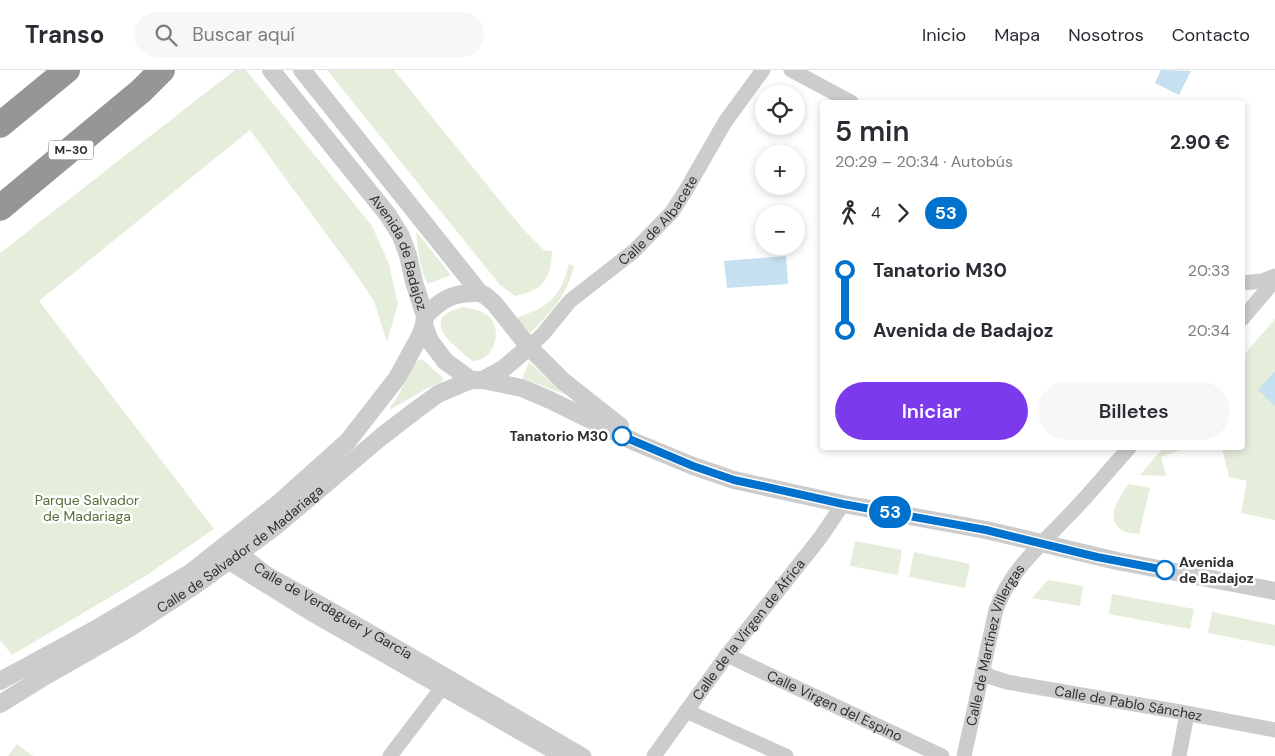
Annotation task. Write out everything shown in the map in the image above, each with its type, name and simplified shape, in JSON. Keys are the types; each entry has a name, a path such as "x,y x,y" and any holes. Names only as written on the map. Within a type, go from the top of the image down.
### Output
{"highway":[{"path":"0,125 67,70"},
{"name":"M-30","path":"0,208 141,91 162,70"},
{"path":"141,91 183,70"}],"street":[{"name":"Avenida de Badajoz","path":"271,70 388,215 401,236 425,320 427,334 437,352 452,367 477,380 522,388 533,392 617,434 693,466 734,480 843,504 977,528 1117,561 1275,591"},
{"name":"Calle de Albacete","path":"528,348 543,334 570,301 634,251 672,212 725,122 763,70"},
{"path":"792,70 847,100"},
{"name":"Avenida de Badajoz","path":"305,73 480,293 494,303 528,348 563,381 648,446"},
{"path":"1245,283 1262,281 1275,276"},
{"path":"1245,315 1275,280"},
{"path":"425,320 439,302 449,297 470,292 480,293"},
{"name":"Calle de Salvador de Madariaga","path":"0,681 96,629 190,573 231,553 280,502 348,441 397,378 420,336 425,320"},
{"path":"477,380 503,369 528,348"},
{"name":"Calle de Salvador de Madariaga","path":"0,704 157,611 231,553 282,521 381,437 438,394 477,380"},
{"name":"Calle de Martínez Villergas","path":"964,756 996,610 1002,594 1016,571 1041,542 1068,516 1127,450"},
{"name":"Calle de la Virgen de África","path":"654,756 727,655 820,538 843,504"},
{"name":"Calle de Verdaguer y García","path":"231,553 310,613 584,756"},
{"name":"Calle Virgen del Espino","path":"727,655 942,756"},
{"name":"Calle de Pablo Sánchez","path":"983,670 991,676 1007,682 1275,730"},
{"path":"390,756 444,682"},
{"name":"Calle de Verdaguer y García","path":"444,682 561,756"},
{"path":"686,711 786,756"},
{"path":"1179,756 1187,714"}],"green space":[{"name":"Parque Salvador de Madariaga","path":"235,70 246,70 372,226 389,264 398,304 387,342 374,301 250,130 39,301 214,529 144,577 12,655 0,640 0,253"},
{"path":"327,70 394,70 522,228 544,250 552,251 550,269 544,282 539,287 525,294 515,296 500,285"},
{"path":"416,231 451,275 428,284 421,265"},
{"path":"569,264 574,266 563,294 552,310 530,333 516,318 545,305 551,300 562,286"},
{"path":"464,307 486,314 495,326 496,333 493,346 490,352 480,360 473,361 457,348 443,332 442,318 450,312"},
{"path":"1275,319 1275,520 1241,513 1247,481 1229,477 1222,450 1245,450 1245,354"},
{"path":"422,359 443,378 442,382 391,409 390,407 398,396 414,363"},
{"path":"529,362 564,394 522,378"},
{"path":"1161,450 1180,450 1161,457 1166,476 1140,475"},
{"path":"1129,484 1150,488 1139,534 1123,531 1114,520 1115,507"},
{"path":"855,541 902,550 898,575 850,566"},
{"path":"914,552 970,564 965,588 909,577"},
{"path":"1048,580 1083,586 1080,606 1032,598"},
{"path":"1112,594 1194,609 1190,629 1109,614"},
{"path":"1212,612 1275,625 1275,646 1208,633"},
{"path":"17,744 33,756 8,756"}],"water":[{"path":"1161,70 1191,71 1179,95 1155,83"},
{"path":"786,256 788,284 727,288 724,261"},
{"path":"1275,371 1275,406 1258,390"}],"bus line":[{"name":"53","path":"622,436 693,466 734,480 843,504 986,530 1097,557 1165,570"}],"place":[{"name":"Tanatorio M30","path":"622,436"},
{"name":"Avenida de Badajoz","path":"1165,570"}]}
